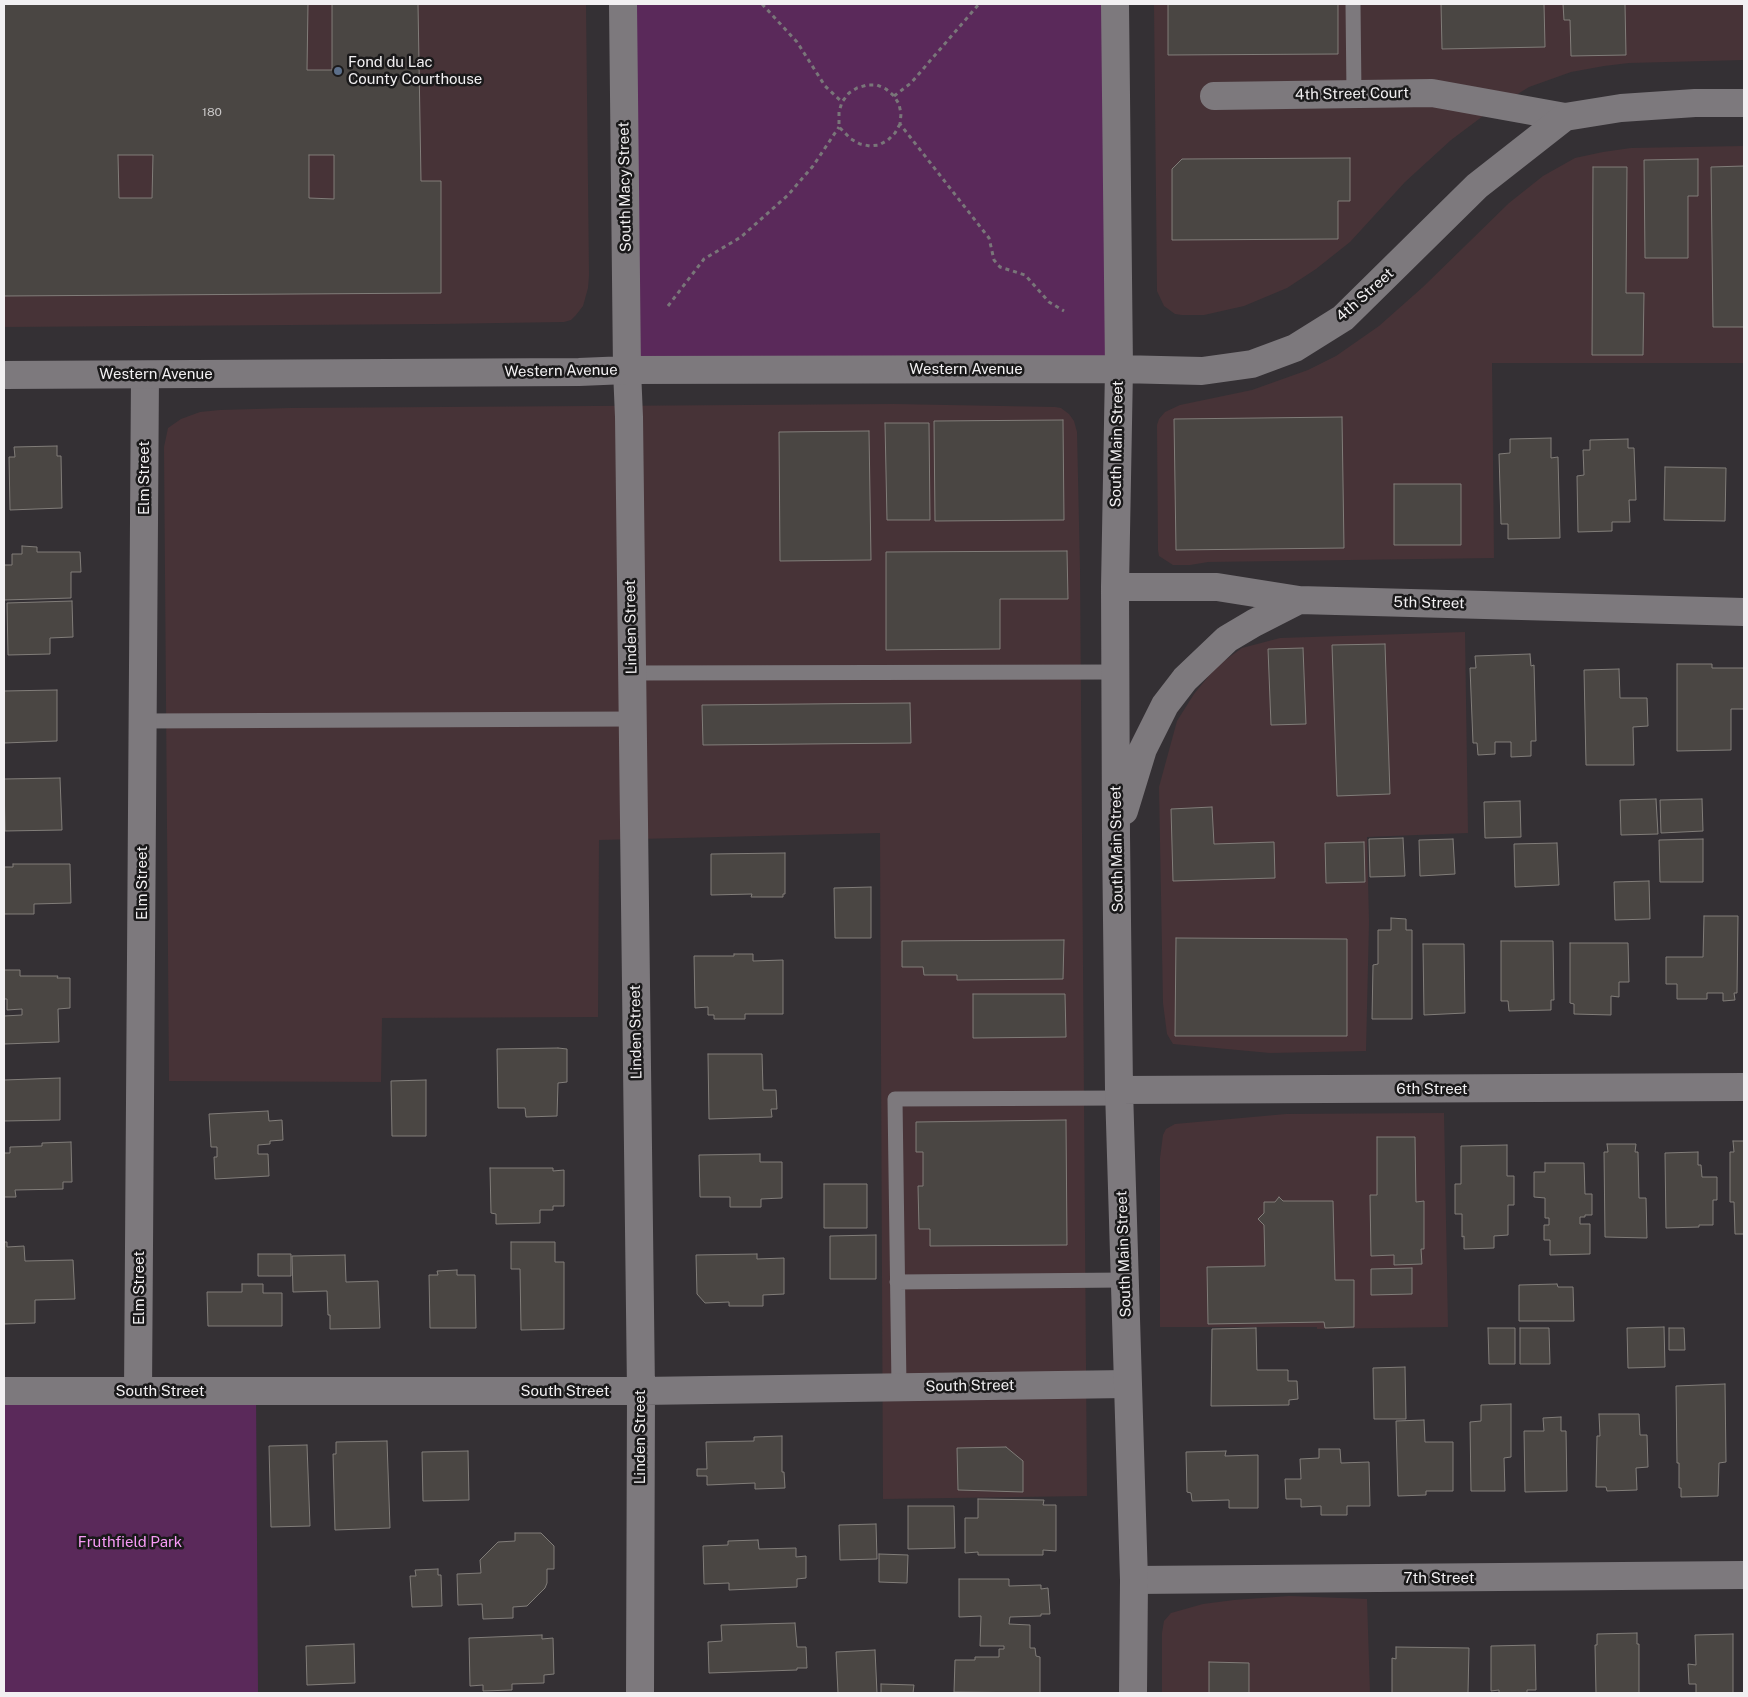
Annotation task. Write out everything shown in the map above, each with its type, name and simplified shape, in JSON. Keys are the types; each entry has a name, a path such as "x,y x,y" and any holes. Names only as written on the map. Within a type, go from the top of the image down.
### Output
{"street":[{"name":"South Macy Street","path":"623,4 627,370"},
{"name":"South Main Street","path":"1115,4 1119,369 1115,587 1116,835 1124,1280 1134,1580 1133,1693"},
{"name":"4th Street Court","path":"1214,96 1432,93 1565,116"},
{"path":"1565,116 1621,108 1695,103 1744,103"},
{"name":"4th Street","path":"1119,369 1202,371 1252,364 1296,348 1343,318 1477,186 1565,116"},
{"name":"Western Avenue","path":"4,375 627,370 1119,369"},
{"name":"Linden Street","path":"627,370 641,1391 640,1693"},
{"name":"Elm Street","path":"138,1391 145,374"},
{"name":"5th Street","path":"1115,587 1217,587 1299,600 1744,612"},
{"path":"1116,835 1144,749 1166,705 1185,680 1227,639 1299,600"},
{"name":"6th Street","path":"1120,1094 1744,1087"},
{"name":"South Street","path":"4,1391 641,1391 1127,1384"},
{"name":"7th Street","path":"1134,1580 1744,1575"}],"lane":[{"path":"1353,4 1354,94"},
{"path":"632,673 1116,672"},
{"path":"143,721 632,719"},
{"path":"899,1387 895,1099 1120,1094"},
{"path":"897,1282 1124,1280"}],"path":[{"path":"762,4 797,42 825,86 842,102"},
{"path":"894,96 912,83 979,4"},
{"path":"668,306 704,259 742,237 788,195 813,166 839,127 839,112 842,102 848,93 867,85 877,85 886,89 899,104 900,124 888,140 879,145 860,144 851,139 839,127"},
{"path":"900,124 989,238 994,260 1000,267 1025,275 1049,302 1064,310"}],"shaded area":[{"path":"4,4 586,4 589,275 583,306 571,320 564,322 4,327"},
{"path":"1154,4 1744,4 1744,60 1629,63 1604,66 1571,72 1529,87 1487,113 1451,140 1405,182 1350,242 1316,269 1287,288 1244,306 1204,315 1182,315 1175,314 1164,306 1157,291"},
{"path":"1744,146 1744,363 1492,363 1494,558 1208,562 1173,565 1159,556 1157,425 1165,412 1180,405 1252,390 1308,370 1336,356 1379,326 1423,287 1509,203 1543,176 1575,158 1631,148"},
{"path":"894,404 1055,407 1061,408 1069,414 1074,421 1077,432 1080,568 1087,1496 883,1499 880,833 599,840 598,1017 382,1018 381,1082 169,1081 164,447 168,428 181,419 200,412 220,410"},
{"path":"1465,632 1468,833 1367,837 1369,922 1366,1051 1270,1053 1173,1044 1167,1034 1163,1003 1159,787 1177,721 1194,694 1217,666 1242,648 1280,638"},
{"path":"1444,1113 1448,1327 1317,1329 1317,1327 1160,1327 1160,1158 1163,1135 1166,1129 1175,1124 1286,1114"},
{"path":"1289,1596 1367,1599 1370,1693 1162,1693 1162,1633 1164,1621 1171,1613 1203,1604"}],"green space":[{"path":"623,4 1115,4 1119,369 627,370"},
{"name":"Fruthfield Park","path":"4,1391 256,1391 258,1693 4,1693"}],"building":[{"path":"4,4 308,4 307,70 332,70 332,4 418,4 421,181 441,181 441,293 4,296","holes":["118,155 153,155 152,198 119,198","309,155 334,155 334,199 309,198"]},
{"path":"1168,4 1338,4 1338,54 1168,55"},
{"path":"1441,4 1544,4 1545,47 1442,49"},
{"path":"1563,4 1625,4 1626,55 1571,56 1570,20 1564,20"},
{"path":"1350,158 1350,201 1338,201 1338,239 1172,240 1172,169 1182,159"},
{"path":"1698,159 1698,196 1688,196 1688,258 1645,258 1644,160"},
{"path":"1744,166 1744,327 1713,327 1711,167"},
{"path":"1593,167 1627,167 1626,293 1644,293 1643,355 1592,355"},
{"path":"1342,417 1344,548 1176,550 1174,419"},
{"path":"1063,420 1064,520 935,521 934,421"},
{"path":"885,423 929,423 930,520 887,520"},
{"path":"869,431 871,560 780,561 779,432"},
{"path":"1551,438 1551,458 1558,457 1560,538 1508,539 1508,524 1501,524 1499,454 1510,453 1510,439"},
{"path":"1628,439 1628,448 1634,448 1636,500 1629,500 1630,522 1612,522 1612,531 1578,532 1577,476 1584,475 1583,450 1590,450 1590,440"},
{"path":"57,446 57,456 61,456 62,508 10,510 9,457 15,457 14,447"},
{"path":"1665,467 1726,468 1725,521 1664,520"},
{"path":"1394,484 1461,484 1461,545 1394,545"},
{"path":"22,546 37,547 37,552 80,552 81,572 71,572 71,598 4,600 4,565 12,565 12,554 22,554"},
{"path":"1067,551 1068,599 1000,599 1000,649 886,650 886,552"},
{"path":"72,601 73,637 50,638 50,654 8,655 7,603"},
{"path":"1385,644 1390,794 1337,796 1332,645"},
{"path":"1303,648 1306,724 1271,725 1268,649"},
{"path":"1530,654 1531,666 1534,665 1536,741 1531,741 1531,756 1511,757 1511,742 1495,742 1495,754 1478,755 1477,743 1473,743 1470,668 1476,668 1475,656"},
{"path":"1677,664 1712,664 1712,668 1744,668 1744,709 1731,709 1731,750 1677,751"},
{"path":"1619,669 1620,698 1647,698 1648,726 1633,727 1634,765 1586,765 1584,670"},
{"path":"57,690 57,741 4,743 4,691"},
{"path":"910,703 911,743 703,745 702,705"},
{"path":"60,778 62,830 5,831 4,779"},
{"path":"1656,799 1658,834 1621,835 1620,800"},
{"path":"1702,799 1703,831 1661,833 1660,800"},
{"path":"1520,801 1521,837 1485,838 1484,802"},
{"path":"1212,807 1214,844 1274,842 1275,878 1173,881 1171,809"},
{"path":"1403,838 1405,876 1370,877 1369,839"},
{"path":"1453,839 1455,874 1420,876 1419,840"},
{"path":"1703,839 1703,882 1660,882 1659,840"},
{"path":"1364,842 1365,882 1326,883 1325,843"},
{"path":"1557,843 1559,885 1515,887 1514,844"},
{"path":"785,853 785,894 783,894 783,897 751,897 752,894 711,895 711,854"},
{"path":"13,864 70,864 71,903 34,904 34,914 4,914 4,867 13,867"},
{"path":"1649,881 1650,919 1615,920 1614,882"},
{"path":"871,887 871,938 835,938 834,888"},
{"path":"1704,916 1738,916 1737,993 1734,993 1735,1000 1723,1001 1723,993 1707,993 1707,999 1677,999 1677,984 1666,984 1666,957 1703,957"},
{"path":"1391,918 1406,919 1406,930 1412,930 1412,1019 1372,1019 1373,965 1378,964 1378,930 1391,930"},
{"path":"1176,938 1347,939 1347,1036 1175,1036"},
{"path":"1064,940 1063,979 957,980 957,975 924,975 923,967 902,967 902,941"},
{"path":"1501,941 1553,941 1554,1000 1551,1000 1551,1010 1509,1011 1508,1001 1501,1001"},
{"path":"1570,943 1628,943 1629,982 1619,982 1619,997 1611,996 1611,1015 1574,1014 1574,1004 1570,1003"},
{"path":"1423,944 1464,944 1465,1013 1424,1015"},
{"path":"734,954 753,954 753,961 783,960 783,1014 745,1014 745,1019 714,1019 714,1015 708,1015 708,1007 695,1008 694,956 734,956"},
{"path":"4,970 20,970 20,976 58,976 57,978 70,978 70,1008 58,1009 59,1042 4,1044 4,1016 22,1015 22,1009 7,1010 7,999 4,999"},
{"path":"973,994 1065,994 1066,1037 973,1038"},
{"path":"497,1049 567,1049 567,1082 558,1083 557,1116 526,1117 525,1108 498,1108"},
{"path":"708,1054 762,1054 763,1090 776,1090 777,1109 771,1109 772,1117 709,1119"},
{"path":"60,1078 60,1120 4,1121 4,1080"},
{"path":"426,1080 426,1136 392,1136 391,1081"},
{"path":"268,1111 269,1121 282,1120 283,1140 270,1141 270,1144 258,1145 258,1154 268,1154 269,1176 215,1179 214,1157 217,1157 217,1147 211,1147 209,1114"},
{"path":"1066,1120 1067,1245 930,1246 930,1229 919,1229 918,1186 923,1186 923,1152 916,1152 916,1122"},
{"path":"1377,1137 1415,1137 1416,1202 1424,1201 1424,1249 1421,1249 1422,1264 1394,1265 1394,1255 1371,1256 1370,1195 1377,1195"},
{"path":"1733,1141 1744,1141 1744,1234 1735,1234 1734,1202 1730,1202 1730,1152 1734,1152"},
{"path":"71,1142 72,1182 63,1182 63,1189 15,1190 16,1197 4,1197 4,1153 10,1153 10,1147 42,1146 42,1143"},
{"path":"1607,1144 1636,1144 1635,1152 1638,1152 1639,1198 1646,1198 1647,1238 1605,1237 1604,1152 1608,1152"},
{"path":"1507,1145 1507,1176 1514,1176 1514,1205 1508,1205 1508,1235 1494,1236 1494,1248 1464,1249 1462,1214 1455,1214 1455,1184 1461,1184 1461,1146"},
{"path":"1698,1152 1698,1165 1701,1165 1702,1177 1717,1177 1717,1200 1713,1200 1713,1225 1666,1228 1665,1153"},
{"path":"760,1154 760,1162 782,1162 782,1198 761,1199 761,1207 730,1207 730,1197 700,1197 699,1155"},
{"path":"1545,1163 1584,1163 1585,1194 1592,1194 1592,1215 1580,1217 1580,1224 1590,1224 1590,1254 1550,1255 1550,1240 1544,1240 1544,1225 1549,1225 1549,1218 1545,1218 1545,1198 1534,1197 1534,1172 1545,1172"},
{"path":"490,1168 553,1168 553,1171 564,1170 564,1206 553,1206 553,1210 540,1210 540,1223 496,1224 496,1214 491,1213"},
{"path":"824,1184 867,1184 867,1228 824,1228"},
{"path":"1279,1197 1283,1201 1333,1201 1335,1280 1354,1280 1354,1327 1325,1328 1324,1322 1208,1324 1207,1267 1265,1266 1264,1225 1258,1219 1264,1213 1264,1202 1275,1202"},
{"path":"876,1235 876,1279 830,1279 830,1236"},
{"path":"4,1242 7,1242 7,1247 24,1246 25,1261 73,1260 75,1299 35,1300 35,1323 4,1324"},
{"path":"511,1242 555,1242 555,1262 564,1262 564,1329 521,1330 520,1269 511,1269"},
{"path":"258,1254 291,1254 291,1276 258,1276"},
{"path":"757,1254 757,1259 784,1258 784,1294 763,1295 763,1306 729,1306 729,1302 705,1303 697,1294 696,1255"},
{"path":"345,1255 346,1282 378,1281 380,1328 330,1329 327,1291 293,1292 292,1256"},
{"path":"1412,1268 1412,1294 1371,1295 1371,1269"},
{"path":"457,1270 457,1275 475,1275 476,1328 430,1328 429,1275 438,1275 437,1271"},
{"path":"242,1284 263,1284 263,1293 282,1293 282,1326 208,1326 207,1292 242,1292"},
{"path":"1557,1284 1558,1287 1573,1287 1574,1321 1519,1321 1519,1285"},
{"path":"1664,1327 1665,1367 1628,1368 1627,1328"},
{"path":"1256,1328 1257,1370 1288,1370 1288,1381 1297,1381 1298,1399 1289,1400 1289,1405 1211,1406 1212,1329"},
{"path":"1488,1328 1515,1328 1515,1364 1489,1364"},
{"path":"1520,1328 1549,1328 1550,1364 1520,1364"},
{"path":"1669,1328 1684,1328 1685,1350 1669,1350"},
{"path":"1405,1367 1406,1419 1374,1419 1373,1368"},
{"path":"1725,1384 1726,1462 1719,1463 1718,1496 1681,1497 1679,1463 1677,1463 1676,1386"},
{"path":"1511,1404 1511,1457 1504,1458 1505,1491 1471,1491 1470,1422 1481,1421 1481,1405"},
{"path":"1599,1414 1639,1414 1640,1435 1647,1435 1648,1467 1636,1468 1637,1490 1607,1491 1606,1487 1596,1487 1597,1436 1600,1436"},
{"path":"1561,1417 1561,1431 1566,1431 1567,1491 1525,1492 1524,1431 1544,1431 1543,1418"},
{"path":"1424,1420 1425,1442 1453,1442 1453,1491 1426,1491 1426,1495 1398,1496 1396,1421"},
{"path":"782,1436 782,1472 784,1472 785,1488 755,1489 755,1483 707,1485 707,1476 697,1476 697,1469 707,1469 706,1442 754,1441 754,1437"},
{"path":"387,1441 390,1528 335,1530 333,1454 336,1454 336,1442"},
{"path":"307,1445 310,1526 271,1527 269,1446"},
{"path":"1006,1447 1023,1461 1023,1492 958,1490 957,1448"},
{"path":"1319,1449 1340,1449 1341,1463 1369,1462 1370,1506 1347,1506 1347,1515 1321,1515 1321,1506 1301,1507 1301,1499 1286,1499 1285,1479 1301,1479 1300,1459 1319,1458"},
{"path":"468,1451 469,1500 423,1501 422,1452"},
{"path":"1226,1451 1225,1456 1258,1455 1258,1508 1229,1508 1229,1500 1192,1501 1191,1493 1187,1492 1186,1452"},
{"path":"978,1499 1044,1500 1043,1505 1056,1505 1056,1551 1043,1550 1043,1555 978,1555 978,1552 965,1553 965,1518 978,1518"},
{"path":"908,1506 954,1506 955,1548 908,1549"},
{"path":"876,1524 877,1559 840,1560 839,1525"},
{"path":"515,1533 541,1533 554,1546 554,1569 547,1569 545,1588 527,1606 513,1607 513,1618 483,1619 482,1604 458,1605 457,1574 481,1573 480,1560 498,1542 515,1541"},
{"path":"758,1540 759,1549 796,1548 796,1557 806,1556 806,1578 797,1579 797,1587 729,1590 729,1583 704,1584 703,1546 728,1545 728,1541"},
{"path":"879,1554 908,1555 907,1583 879,1582"},
{"path":"438,1569 438,1575 441,1575 442,1606 412,1607 410,1576 416,1576 415,1570"},
{"path":"959,1579 1009,1579 1009,1586 1041,1585 1041,1589 1048,1588 1050,1614 1010,1617 1009,1624 1030,1625 1030,1648 1035,1648 1036,1656 1040,1657 1040,1693 954,1692 955,1660 975,1660 975,1657 999,1657 999,1649 1004,1649 1004,1646 980,1646 981,1616 959,1617"},
{"path":"795,1623 797,1647 806,1647 807,1668 709,1673 708,1642 722,1641 721,1625"},
{"path":"1637,1633 1637,1644 1639,1644 1639,1693 1596,1693 1595,1645 1597,1645 1597,1634"},
{"path":"1733,1634 1733,1693 1696,1693 1696,1684 1689,1684 1688,1664 1696,1665 1695,1635"},
{"path":"542,1635 542,1639 553,1638 554,1674 544,1675 544,1683 512,1684 512,1690 483,1691 483,1685 470,1686 469,1638"},
{"path":"354,1644 355,1683 307,1685 306,1646"},
{"path":"1535,1645 1536,1690 1527,1690 1527,1693 1499,1693 1499,1690 1491,1691 1491,1646"},
{"path":"1396,1647 1469,1648 1468,1693 1392,1693 1392,1658 1396,1659"},
{"path":"875,1650 877,1693 838,1693 836,1652"},
{"path":"1209,1662 1249,1663 1249,1693 1209,1693"},
{"path":"881,1684 914,1685 913,1693 881,1693"}],"place":[{"name":"Fond du Lac County Courthouse","path":"338,71"}]}
